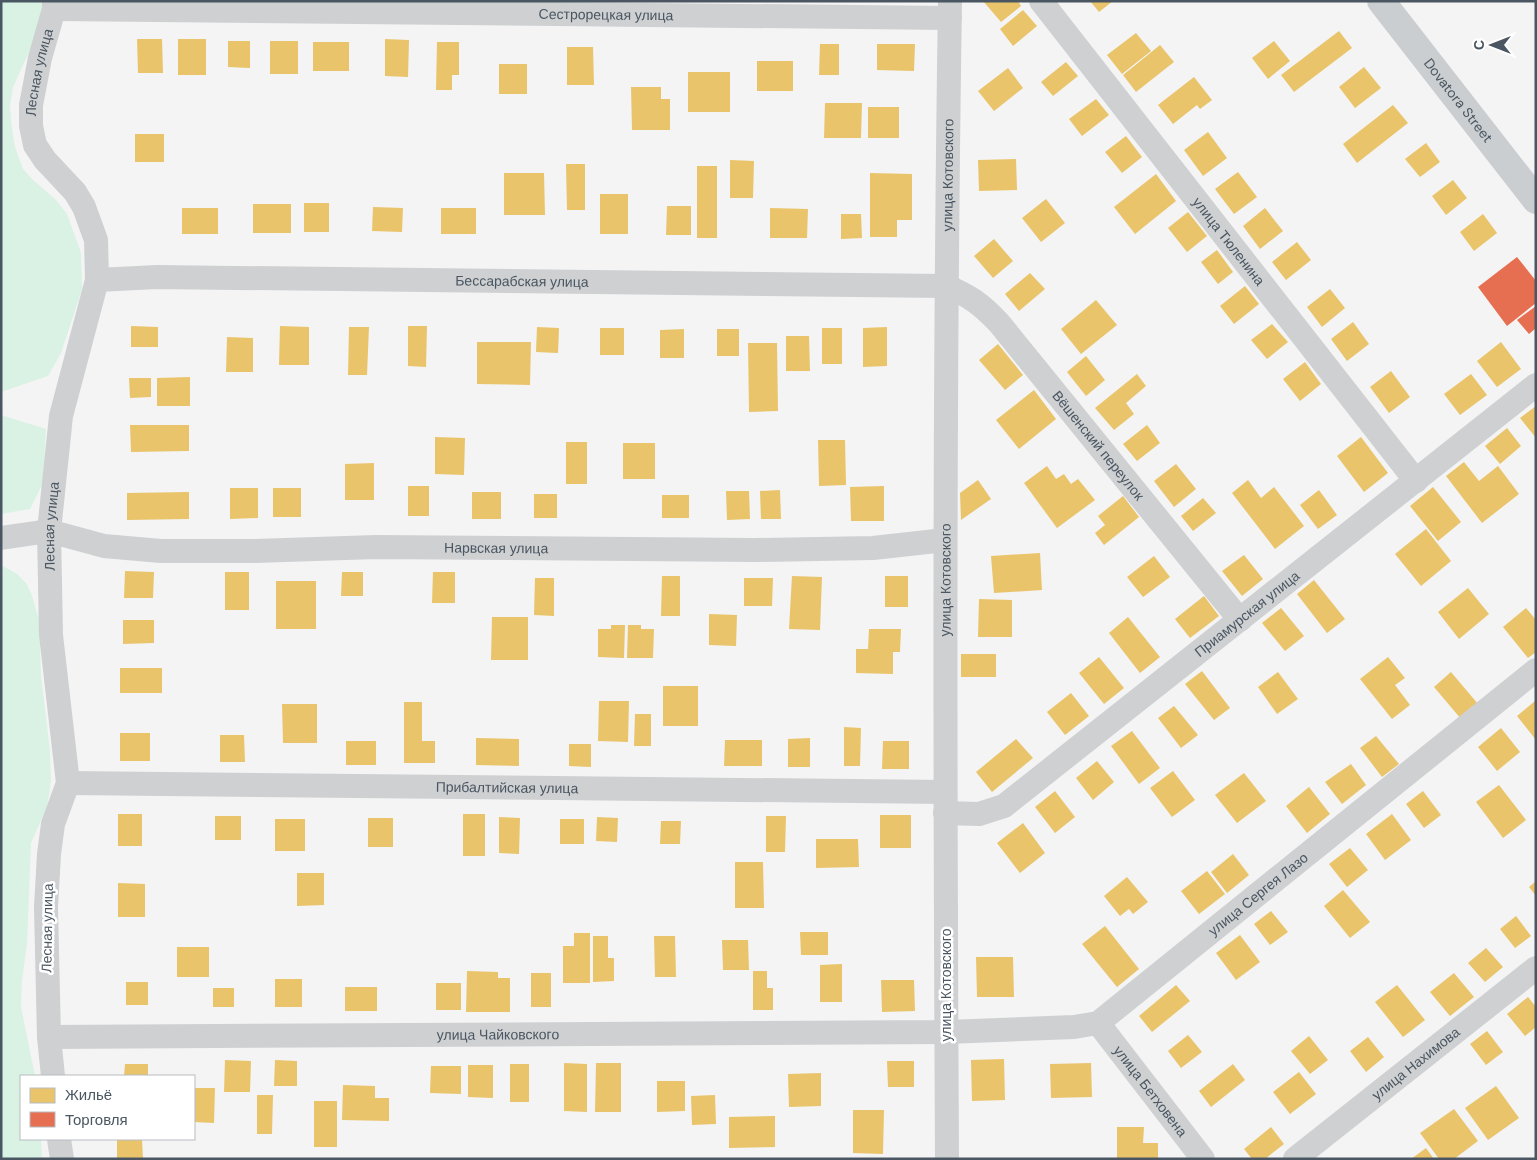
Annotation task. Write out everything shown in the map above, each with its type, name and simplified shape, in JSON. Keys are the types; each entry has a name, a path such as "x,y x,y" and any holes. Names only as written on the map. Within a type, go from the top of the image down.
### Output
{"main road":[{"name":"Dovatora Street","path":"1381,1 1536,200"}],"street":[{"name":"улица Тюленина","path":"1041,1 1416,481"},
{"name":"Сестрорецкая улица","path":"54,5 950,9"},
{"name":"Лесная улица","path":"53,1075 49,1037 46,908 49,854 54,824 68,783 51,635 49,531 61,416 97,280 96,240 84,206 75,192 45,160 35,145 31,126 31,105 40,58 54,5"},
{"name":"улица Котовского","path":"947,1159 945,540 950,9"},
{"name":"Бессарабская улица","path":"97,280 158,277 946,286"},
{"name":"Вёшенский переулок","path":"946,286 970,296 999,323 1240,620"},
{"name":"Приамурская улица","path":"946,802 979,814 1004,806 1536,385"},
{"path":"1,538 49,531"},
{"name":"Нарвская улица","path":"49,531 104,546 161,551 256,551 376,547 755,550 872,548 945,540"},
{"name":"улица Сергея Лазо","path":"946,1032 1074,1027 1098,1023 1536,670"},
{"name":"Прибалтийская улица","path":"68,783 946,802"},
{"name":"улица Нахимова","path":"1295,1159 1536,968"},
{"name":"улица Бетховена","path":"1098,1023 1204,1159"},
{"name":"улица Чайковского","path":"49,1037 946,1032"},
{"path":"59,1140 62,1159"}],"green space":[{"path":"1,1 43,1 42,14 30,50 13,87 10,106 12,129 15,147 23,169 55,199 67,214 81,253 82,289 61,353 48,376 1,392"},
{"path":"1,415 46,429 43,483 30,509 1,514"},
{"path":"1,565 17,574 26,583 39,620 41,676 50,751 51,781 47,807 31,843 27,944 22,980 21,1007 35,1075 20,1075 20,1140 41,1140 42,1159 1,1159"}],"building: Жильё":[{"path":"983,1 1018,1 1021,6 1001,22"},
{"path":"1090,1 1113,1 1099,12"},
{"path":"1023,10 1037,26 1013,46 1000,29"},
{"path":"1339,31 1352,48 1294,92 1281,75"},
{"path":"1136,33 1151,51 1122,74 1107,55"},
{"path":"137,39 162,39 163,73 138,73"},
{"path":"178,39 206,39 206,75 178,75"},
{"path":"385,39 409,40 408,77 385,76"},
{"path":"228,41 250,41 250,68 228,67"},
{"path":"270,41 298,41 298,74 270,74"},
{"path":"1274,41 1290,61 1268,79 1252,58"},
{"path":"313,42 349,42 349,71 313,71"},
{"path":"437,42 459,42 459,75 452,75 452,90 436,90"},
{"path":"820,44 839,44 839,75 819,75"},
{"path":"877,44 915,44 914,71 877,70"},
{"path":"1160,45 1174,62 1136,92 1123,75"},
{"path":"567,47 593,47 594,85 567,85"},
{"path":"757,61 793,61 793,91 757,91"},
{"path":"1066,62 1078,76 1053,96 1041,82"},
{"path":"499,64 527,64 527,94 499,94"},
{"path":"1364,67 1381,88 1355,108 1339,87"},
{"path":"1008,68 1023,88 994,111 978,91"},
{"path":"688,72 730,72 730,112 688,112"},
{"path":"1194,77 1212,100 1200,109 1197,105 1173,124 1158,105"},
{"path":"631,87 661,87 661,99 670,99 670,130 632,130"},
{"path":"1096,99 1109,115 1082,136 1069,119"},
{"path":"825,103 862,103 861,138 824,138"},
{"path":"1393,105 1408,123 1357,163 1343,144"},
{"path":"868,107 899,107 899,138 868,138"},
{"path":"1208,132 1227,158 1203,176 1184,150"},
{"path":"135,134 164,134 164,162 135,162"},
{"path":"1126,136 1142,157 1122,173 1105,152"},
{"path":"1426,143 1440,162 1420,177 1405,159"},
{"path":"1016,159 1017,190 979,191 978,160"},
{"path":"730,160 754,161 753,198 730,198"},
{"path":"566,164 585,164 585,210 567,210"},
{"path":"697,166 717,166 717,238 697,238"},
{"path":"1238,172 1257,197 1234,214 1215,189"},
{"path":"504,173 544,173 545,215 504,215"},
{"path":"870,173 912,174 912,220 897,220 897,237 870,237"},
{"path":"1156,174 1176,201 1135,234 1114,207"},
{"path":"1453,180 1467,198 1446,215 1432,196"},
{"path":"600,194 628,194 628,234 600,234"},
{"path":"1046,199 1065,223 1041,242 1022,218"},
{"path":"304,203 329,203 329,232 304,232"},
{"path":"253,204 291,204 291,233 253,233"},
{"path":"667,206 691,206 691,235 666,235"},
{"path":"373,207 403,208 402,232 372,231"},
{"path":"182,208 218,208 218,234 182,234"},
{"path":"441,208 476,208 476,234 441,234"},
{"path":"770,208 808,209 807,238 770,238"},
{"path":"1265,208 1283,231 1260,249 1243,226"},
{"path":"1188,212 1207,236 1187,252 1168,228"},
{"path":"841,214 861,214 862,238 841,239"},
{"path":"1483,214 1497,233 1474,251 1460,232"},
{"path":"994,239 1013,261 993,278 974,256"},
{"path":"1297,242 1311,260 1286,280 1272,262"},
{"path":"1217,250 1233,272 1218,284 1201,262"},
{"path":"1030,273 1045,289 1019,311 1005,294"},
{"path":"1245,286 1259,304 1234,324 1220,306"},
{"path":"1330,289 1345,308 1322,327 1307,307"},
{"path":"1096,300 1117,325 1081,354 1061,329"},
{"path":"1353,322 1369,344 1347,361 1331,339"},
{"path":"1272,324 1288,342 1267,359 1251,340"},
{"path":"131,326 158,327 158,347 131,347"},
{"path":"280,326 309,327 309,365 279,365"},
{"path":"408,326 427,326 426,367 408,366"},
{"path":"349,327 369,327 367,375 348,375"},
{"path":"537,327 559,328 558,353 536,352"},
{"path":"887,327 887,366 863,367 863,328"},
{"path":"600,328 624,328 624,355 600,355"},
{"path":"822,328 842,328 842,364 822,364"},
{"path":"684,329 684,358 660,358 660,330"},
{"path":"717,329 739,329 739,356 717,356"},
{"path":"786,336 809,336 810,371 786,371"},
{"path":"227,337 253,338 253,372 226,372"},
{"path":"477,342 531,342 530,385 477,384"},
{"path":"1501,342 1521,369 1497,387 1477,361"},
{"path":"748,343 777,343 778,411 749,412"},
{"path":"998,344 1023,375 1005,390 979,360"},
{"path":"1086,356 1105,380 1086,396 1067,372"},
{"path":"1305,362 1321,384 1300,401 1283,379"},
{"path":"1391,371 1410,397 1389,413 1370,387"},
{"path":"1137,374 1146,386 1126,403 1134,414 1114,430 1095,408"},
{"path":"1471,374 1487,395 1460,415 1444,394"},
{"path":"190,377 190,406 157,406 157,378"},
{"path":"129,378 151,378 151,397 130,398"},
{"path":"1034,390 1056,419 1019,449 996,420"},
{"path":"1536,406 1536,438 1520,418"},
{"path":"130,425 189,425 189,451 131,452"},
{"path":"1147,425 1160,443 1137,461 1123,444"},
{"path":"1507,428 1521,446 1500,464 1485,446"},
{"path":"435,437 465,438 464,475 435,474"},
{"path":"1361,437 1388,473 1364,492 1337,456"},
{"path":"818,440 845,440 846,485 819,486"},
{"path":"566,442 587,442 587,484 566,484"},
{"path":"623,443 655,443 655,479 623,479"},
{"path":"1464,462 1479,481 1498,466 1519,494 1482,523 1446,476"},
{"path":"374,463 374,500 345,500 345,464"},
{"path":"1176,464 1196,489 1174,507 1154,481"},
{"path":"1047,466 1056,479 1064,474 1071,484 1078,479 1095,500 1057,528 1024,483"},
{"path":"978,480 991,499 961,520 960,493"},
{"path":"1248,480 1261,498 1274,487 1304,526 1275,549 1232,493"},
{"path":"408,486 429,486 429,516 408,516"},
{"path":"884,486 884,521 851,521 850,487"},
{"path":"1433,487 1461,522 1438,541 1410,506"},
{"path":"230,488 258,488 258,518 230,519"},
{"path":"273,488 301,488 301,517 273,517"},
{"path":"780,490 781,519 761,519 760,491"},
{"path":"1319,490 1337,515 1318,529 1300,505"},
{"path":"726,491 749,491 750,519 727,520"},
{"path":"189,492 189,519 127,520 127,493"},
{"path":"472,492 501,492 501,519 472,519"},
{"path":"534,494 557,494 557,518 534,518"},
{"path":"662,495 689,495 689,518 662,518"},
{"path":"1123,496 1139,517 1104,545 1095,533 1105,525 1098,516"},
{"path":"1203,498 1216,513 1193,531 1181,516"},
{"path":"1426,529 1451,561 1421,586 1395,554"},
{"path":"1040,553 1042,590 994,593 991,556"},
{"path":"1244,555 1263,579 1242,596 1222,571"},
{"path":"1154,556 1170,577 1143,597 1127,577"},
{"path":"125,571 154,572 153,598 124,598"},
{"path":"225,572 249,572 249,610 225,610"},
{"path":"342,572 363,572 363,596 341,596"},
{"path":"433,572 455,572 455,603 432,603"},
{"path":"662,576 680,576 680,616 661,616"},
{"path":"792,576 822,577 820,630 789,629"},
{"path":"885,576 908,576 908,607 885,607"},
{"path":"535,578 554,578 554,616 534,615"},
{"path":"744,578 773,578 772,606 744,606"},
{"path":"1314,580 1345,619 1327,633 1297,594"},
{"path":"276,581 316,581 316,629 276,629"},
{"path":"1468,588 1489,614 1459,639 1438,612"},
{"path":"1204,596 1219,616 1190,638 1175,619"},
{"path":"979,599 1012,600 1012,637 978,637"},
{"path":"1281,608 1304,636 1285,651 1262,623"},
{"path":"1526,608 1536,620 1536,652 1528,658 1503,627"},
{"path":"709,614 737,615 736,646 709,645"},
{"path":"492,617 528,617 528,660 491,660"},
{"path":"1128,617 1160,657 1140,673 1109,633"},
{"path":"123,620 154,620 154,643 123,644"},
{"path":"611,625 625,625 624,658 598,657 598,629 611,629"},
{"path":"628,625 641,625 641,629 654,629 653,658 627,658"},
{"path":"869,629 901,629 900,652 893,652 893,674 856,673 856,649 868,649"},
{"path":"961,654 996,654 996,677 961,677"},
{"path":"1099,657 1124,688 1104,704 1079,673"},
{"path":"1388,657 1405,678 1395,685 1410,705 1392,719 1360,679"},
{"path":"120,668 162,668 162,693 120,693"},
{"path":"1202,671 1230,708 1214,720 1185,684"},
{"path":"1278,672 1298,699 1277,714 1258,687"},
{"path":"1451,672 1478,704 1461,719 1434,687"},
{"path":"663,686 698,686 698,726 663,726"},
{"path":"1071,693 1089,716 1065,735 1047,712"},
{"path":"599,701 629,701 628,742 598,741"},
{"path":"1535,701 1536,703 1536,740 1517,716"},
{"path":"404,702 422,702 422,741 435,741 435,763 404,763"},
{"path":"282,704 317,704 317,743 283,743"},
{"path":"1174,706 1198,735 1181,748 1158,718"},
{"path":"635,714 651,714 651,746 634,746"},
{"path":"844,727 861,728 860,766 844,766"},
{"path":"1501,728 1520,752 1497,771 1478,747"},
{"path":"1132,731 1160,768 1139,784 1111,746"},
{"path":"120,733 150,733 150,761 120,761"},
{"path":"220,735 244,735 245,762 220,762"},
{"path":"1376,736 1399,764 1382,777 1360,748"},
{"path":"476,738 519,739 519,766 476,765"},
{"path":"810,738 810,767 788,767 788,739"},
{"path":"1016,739 1033,758 992,792 976,772"},
{"path":"725,740 762,740 762,766 724,766"},
{"path":"346,741 376,741 376,765 346,765"},
{"path":"883,741 909,741 909,769 882,769"},
{"path":"569,744 591,744 591,767 569,766"},
{"path":"1097,761 1114,782 1093,800 1076,778"},
{"path":"1351,764 1366,785 1342,804 1325,782"},
{"path":"1173,771 1195,800 1172,817 1150,788"},
{"path":"1244,773 1266,801 1237,823 1215,795"},
{"path":"1499,785 1526,820 1503,838 1476,802"},
{"path":"1309,787 1330,814 1307,833 1286,806"},
{"path":"1055,791 1075,817 1055,833 1035,807"},
{"path":"1423,791 1441,815 1424,828 1406,804"},
{"path":"118,814 142,814 142,846 118,846"},
{"path":"463,814 485,814 485,856 463,856"},
{"path":"1392,814 1411,840 1385,860 1366,834"},
{"path":"880,815 911,815 911,848 880,848"},
{"path":"215,816 241,816 241,840 215,840"},
{"path":"766,816 786,816 785,852 766,852"},
{"path":"499,817 520,818 519,854 499,853"},
{"path":"597,817 618,818 617,842 596,841"},
{"path":"368,818 393,818 393,847 368,847"},
{"path":"275,819 305,819 305,851 275,851"},
{"path":"560,819 584,819 584,844 560,844"},
{"path":"661,821 681,821 680,844 660,844"},
{"path":"1023,823 1045,853 1020,873 997,843"},
{"path":"816,839 858,839 859,867 816,868"},
{"path":"1350,848 1368,870 1347,887 1329,864"},
{"path":"1233,854 1249,875 1227,893 1211,872"},
{"path":"735,862 763,862 764,908 735,908"},
{"path":"1207,871 1225,894 1199,914 1181,891"},
{"path":"297,873 324,873 324,905 297,906"},
{"path":"1127,877 1148,902 1133,914 1129,909 1120,916 1104,896"},
{"path":"1536,881 1536,896 1529,887"},
{"path":"118,883 145,884 145,917 118,917"},
{"path":"1343,890 1370,922 1350,938 1324,906"},
{"path":"1271,911 1288,932 1270,945 1254,924"},
{"path":"1516,916 1531,936 1515,948 1500,929"},
{"path":"1105,926 1139,969 1117,987 1082,944"},
{"path":"800,932 828,932 828,955 801,955"},
{"path":"574,933 590,933 590,983 563,983 563,946 574,946"},
{"path":"1240,935 1260,962 1236,980 1216,953"},
{"path":"593,936 608,936 608,958 614,958 614,981 593,982"},
{"path":"654,936 675,936 676,977 655,977"},
{"path":"722,940 748,940 749,970 723,970"},
{"path":"177,947 209,947 209,977 177,977"},
{"path":"1486,948 1503,967 1485,982 1468,963"},
{"path":"976,957 1013,957 1014,997 977,997"},
{"path":"842,964 842,1002 820,1002 820,965"},
{"path":"467,971 498,972 498,978 510,978 510,1012 466,1012"},
{"path":"753,971 767,971 767,988 773,988 773,1010 753,1010"},
{"path":"531,973 551,973 551,1007 531,1007"},
{"path":"1454,973 1474,997 1450,1016 1430,992"},
{"path":"275,979 302,979 302,1007 275,1007"},
{"path":"881,980 914,980 915,1011 882,1012"},
{"path":"126,982 148,982 148,1005 126,1005"},
{"path":"436,983 461,983 461,1010 436,1010"},
{"path":"1176,985 1190,1001 1152,1032 1139,1016"},
{"path":"1397,985 1425,1020 1403,1037 1375,1002"},
{"path":"345,987 377,987 377,1011 345,1011"},
{"path":"213,988 234,988 234,1007 213,1007"},
{"path":"1528,997 1536,1007 1536,1027 1525,1036 1507,1014"},
{"path":"1487,1031 1503,1052 1486,1065 1470,1044"},
{"path":"1188,1035 1202,1052 1181,1068 1168,1051"},
{"path":"1309,1036 1328,1060 1310,1074 1291,1051"},
{"path":"1368,1037 1384,1057 1366,1072 1350,1051"},
{"path":"1004,1059 1005,1100 972,1101 971,1060"},
{"path":"225,1060 251,1061 250,1092 224,1092"},
{"path":"275,1060 297,1061 297,1086 274,1086"},
{"path":"887,1061 914,1061 914,1087 888,1087"},
{"path":"564,1063 587,1064 587,1112 564,1111"},
{"path":"596,1063 621,1063 621,1112 595,1112"},
{"path":"1091,1063 1092,1097 1051,1098 1050,1064"},
{"path":"125,1064 148,1064 148,1075 124,1075"},
{"path":"510,1064 529,1064 529,1102 510,1102"},
{"path":"1233,1064 1245,1080 1211,1107 1199,1091"},
{"path":"468,1065 493,1065 493,1098 468,1097"},
{"path":"431,1066 461,1066 461,1094 430,1093"},
{"path":"1299,1072 1316,1094 1290,1114 1273,1092"},
{"path":"821,1073 821,1106 789,1107 788,1074"},
{"path":"657,1081 685,1081 685,1111 657,1112"},
{"path":"343,1085 375,1086 375,1098 389,1098 389,1121 342,1120"},
{"path":"1496,1086 1519,1118 1488,1140 1465,1108"},
{"path":"195,1088 215,1088 214,1123 195,1122"},
{"path":"257,1095 273,1095 272,1134 257,1134"},
{"path":"715,1095 716,1124 692,1125 691,1096"},
{"path":"314,1101 337,1101 337,1147 314,1147"},
{"path":"1454,1109 1478,1141 1454,1159 1439,1159 1420,1133"},
{"path":"853,1110 884,1110 883,1154 853,1153"},
{"path":"775,1116 775,1147 729,1148 729,1117"},
{"path":"1117,1127 1144,1127 1143,1143 1158,1143 1158,1159 1117,1159"},
{"path":"1271,1127 1284,1144 1265,1159 1252,1159 1244,1149"},
{"path":"117,1140 142,1140 143,1159 117,1159"},
{"path":"1426,1148 1434,1159 1411,1159"}],"building: Торговля":[{"path":"1517,257 1536,281 1536,303 1507,326 1478,287"},
{"path":"1536,306 1536,328 1529,334 1517,320"}]}
